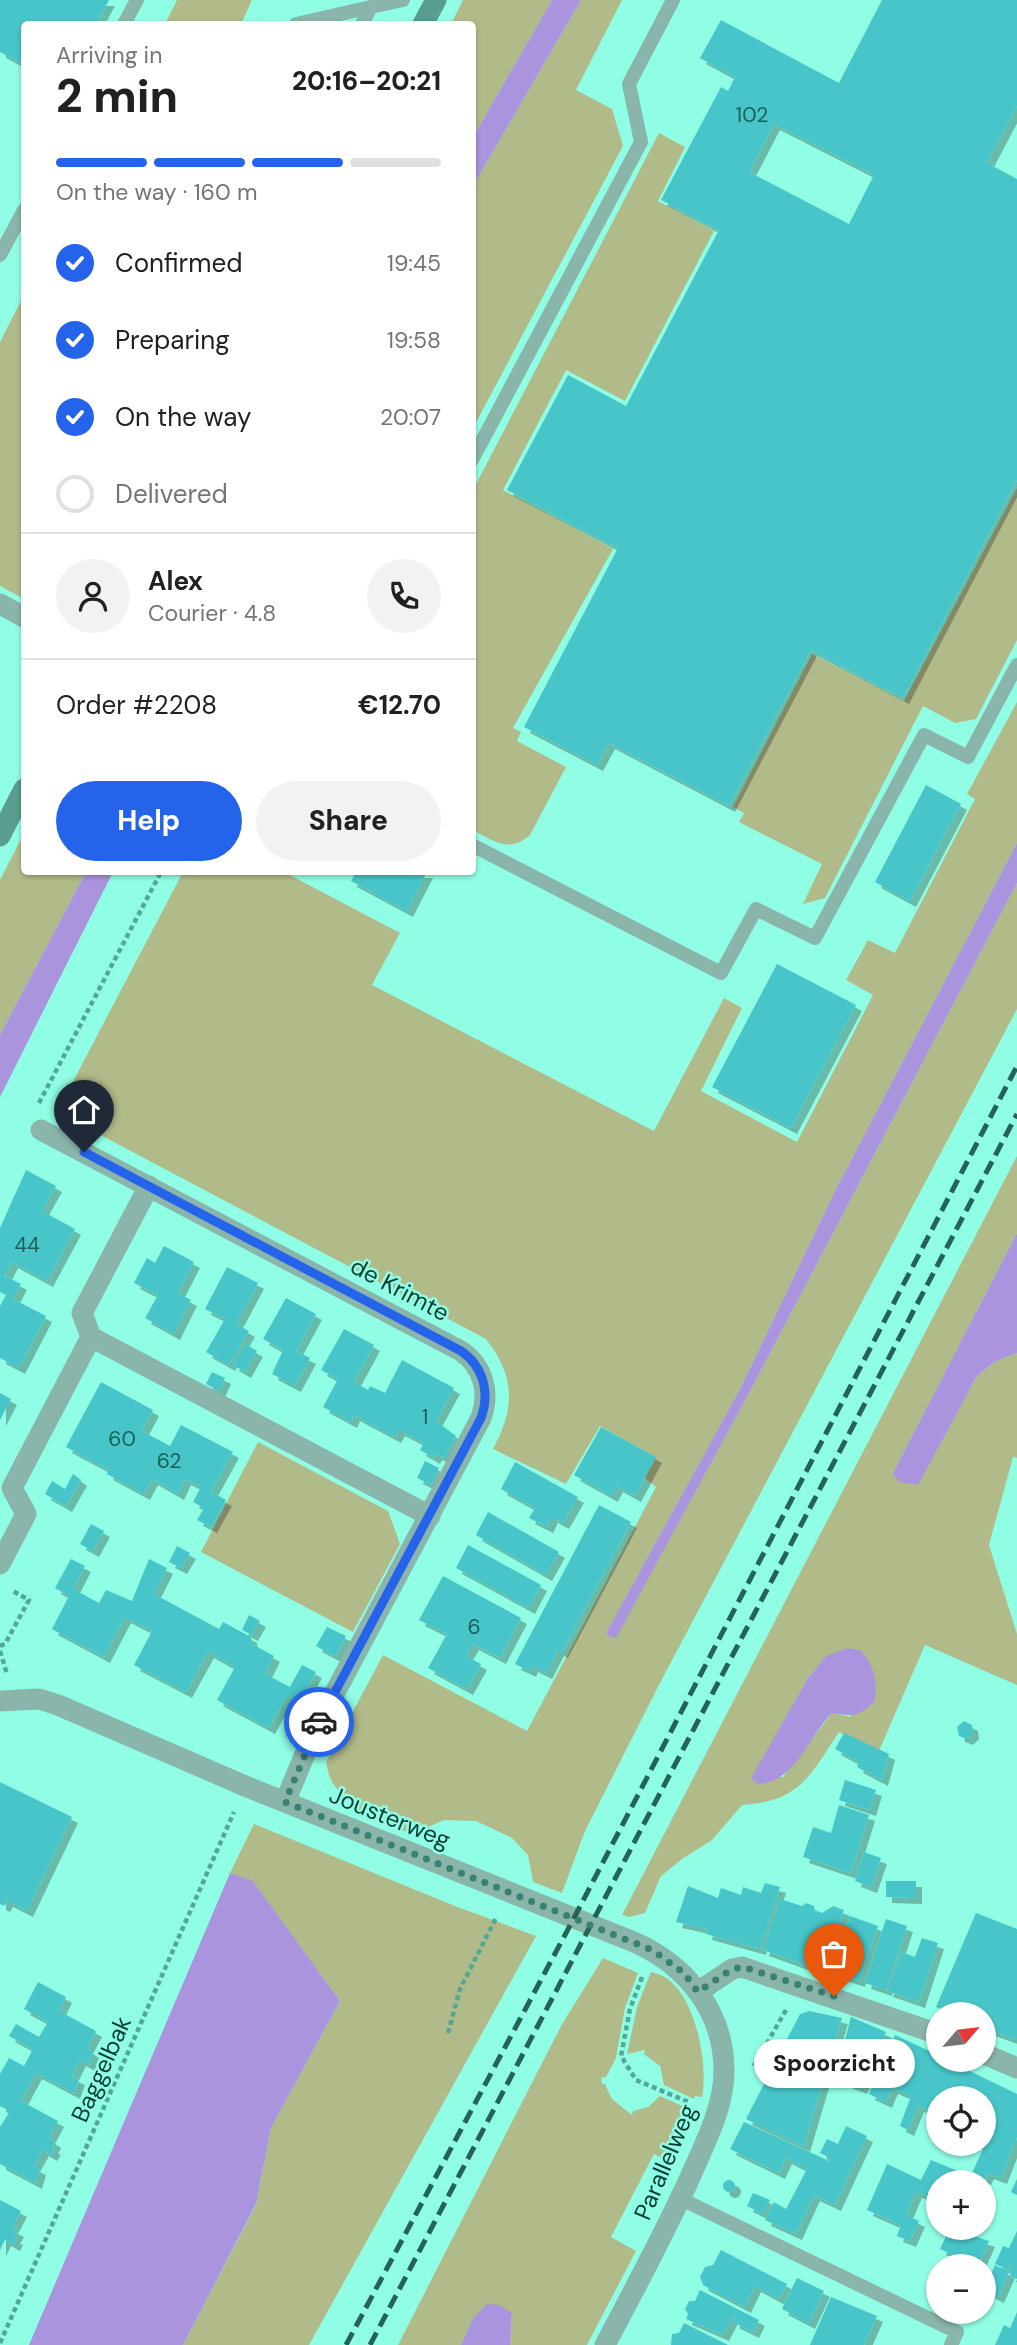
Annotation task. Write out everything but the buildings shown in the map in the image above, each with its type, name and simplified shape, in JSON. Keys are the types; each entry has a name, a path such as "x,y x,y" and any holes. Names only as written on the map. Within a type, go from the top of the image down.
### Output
{"main road":[{"path":"425,21 436,0"},
{"path":"0,836 21,795"}],"street":[{"path":"0,604 21,615"},
{"name":"de Krimte","path":"41,1130 469,1357 486,1388 485,1408 315,1730 285,1802"},
{"path":"149,1186 82,1313 91,1337 430,1516"},
{"path":"0,1564 26,1514 12,1488 91,1337"},
{"name":"Jousterweg","path":"6,1700 39,1699 58,1705 285,1802 652,1950 684,1973 698,1992"},
{"path":"698,1992 737,1967 799,1984 926,2030"},
{"name":"Parallelweg","path":"605,2345 681,2199 715,2116 724,2071 717,2031 698,1992"},
{"path":"996,2059 1017,2068"}],"lane":[{"path":"126,21 137,0"},
{"path":"309,21 403,0"},
{"path":"476,452 641,142 629,83 673,0"},
{"path":"364,21 371,7"},
{"path":"0,256 21,216"},
{"path":"476,847 721,973 756,909 815,938 924,734 968,757 1017,665"},
{"path":"681,2199 957,2332 951,2345"}],"path":[{"path":"41,1130 36,1119 40,1103 159,875"},
{"path":"4,1586 29,1600 0,1649 5,1664"},
{"name":"Baggelbak","path":"0,2343 235,1810"},
{"path":"448,2034 460,1989 497,1916"},
{"path":"643,1973 630,2008 621,2056 636,2080 692,2104"},
{"path":"752,2073 799,1984"}],"green space":[{"path":"177,0 252,0 242,21 166,21"},
{"path":"463,0 552,0 476,132 476,21 452,21"},
{"path":"581,0 622,0 576,90 612,109 623,146 476,422 476,181"},
{"path":"659,133 685,147 658,201 714,231 625,401 566,370 503,490 613,549 513,728 521,732 517,741 566,767 530,835 516,844 502,844 476,832 476,484"},
{"path":"21,301 21,597 0,586 0,342"},
{"path":"1017,488 1017,640 976,719 955,723 923,706 825,898 803,904 822,864 739,822 744,813 733,807 812,654 904,701"},
{"path":"1017,702 1017,843 836,1189 740,1389 606,1633 610,1637 616,1637 749,1393 1017,883 1017,1009 661,1681 585,1831 562,1893 533,1882 528,1855 512,1838 476,1821 444,1820 412,1834 349,1809 349,1799 333,1784 326,1762 383,1655 527,1731 656,1487 642,1476 654,1456 600,1426 566,1484 493,1449 505,1420 509,1393 503,1367 486,1339 57,1112 181,875 290,875 400,933 372,985 654,1131 724,998 742,1008 701,1091 797,1142 873,995 846,980 868,940 895,953 975,799 967,794"},
{"path":"21,839 21,875 84,875 0,1035 0,880"},
{"path":"1017,1156 1017,1233 893,1473 918,1484 977,1376 996,1361 1017,1353 1017,1458 1013,1457 989,1545 1017,1634 1017,1685 925,1645 878,1753 839,1732 801,1784 777,1798 742,1805 712,1840 661,1876 645,1913 629,1917 622,1915","holes":["826,1656 851,1717 832,1713 783,1777 752,1778 808,1678"]},
{"path":"258,1442 388,1511 400,1544 353,1632 201,1552"},
{"path":"254,1824 536,1936 309,2345 183,2345 256,2205 271,2128 340,2001 253,1882 230,1873"},
{"path":"603,1958 638,1973 625,2008 616,2058 606,2077 601,2078 602,2084 605,2084 612,2099 632,2115 633,2111 648,2107 660,2096 691,2110 672,2164 654,2154 611,2237 636,2251 587,2345 510,2345 512,2313 473,2318 461,2345 398,2345 561,2026"},
{"path":"651,1972 666,1978 678,1989 688,2005 700,2044 704,2082 702,2097 695,2096 694,2099 664,2085 660,2066 644,2054 645,2050 627,2054 637,2007"}],"shaded area":[{"path":"552,0 581,0 476,181 476,132"},
{"path":"1017,843 1017,883 749,1393 616,1638 610,1637 606,1633 740,1389 836,1189"},
{"path":"84,875 111,875 0,1097 0,1035"},
{"path":"1017,1233 1017,1353 996,1361 977,1376 918,1485 899,1482 893,1473"},
{"path":"847,1648 860,1650 869,1662 876,1686 875,1701 855,1714 832,1713 792,1767 771,1781 758,1784 751,1778 808,1678 826,1656"},
{"path":"230,1873 253,1881 340,2001 271,2128 256,2204 183,2345 29,2345"},
{"path":"487,2304 499,2305 512,2313 510,2345 461,2345 473,2318"}],"railway":[{"path":"346,2345 574,1918 1017,1066"},
{"path":"370,2345 1017,1114"}],"way so far":[{"path":"319,1722 285,1802 652,1950 684,1973 698,1992 732,1969 743,1967 834,1996"}],"place":[{"name":"Spoorzicht","path":"834,1996"}],"route":[{"path":"84,1152 461,1351 479,1370 487,1397 481,1418 319,1722"}]}
